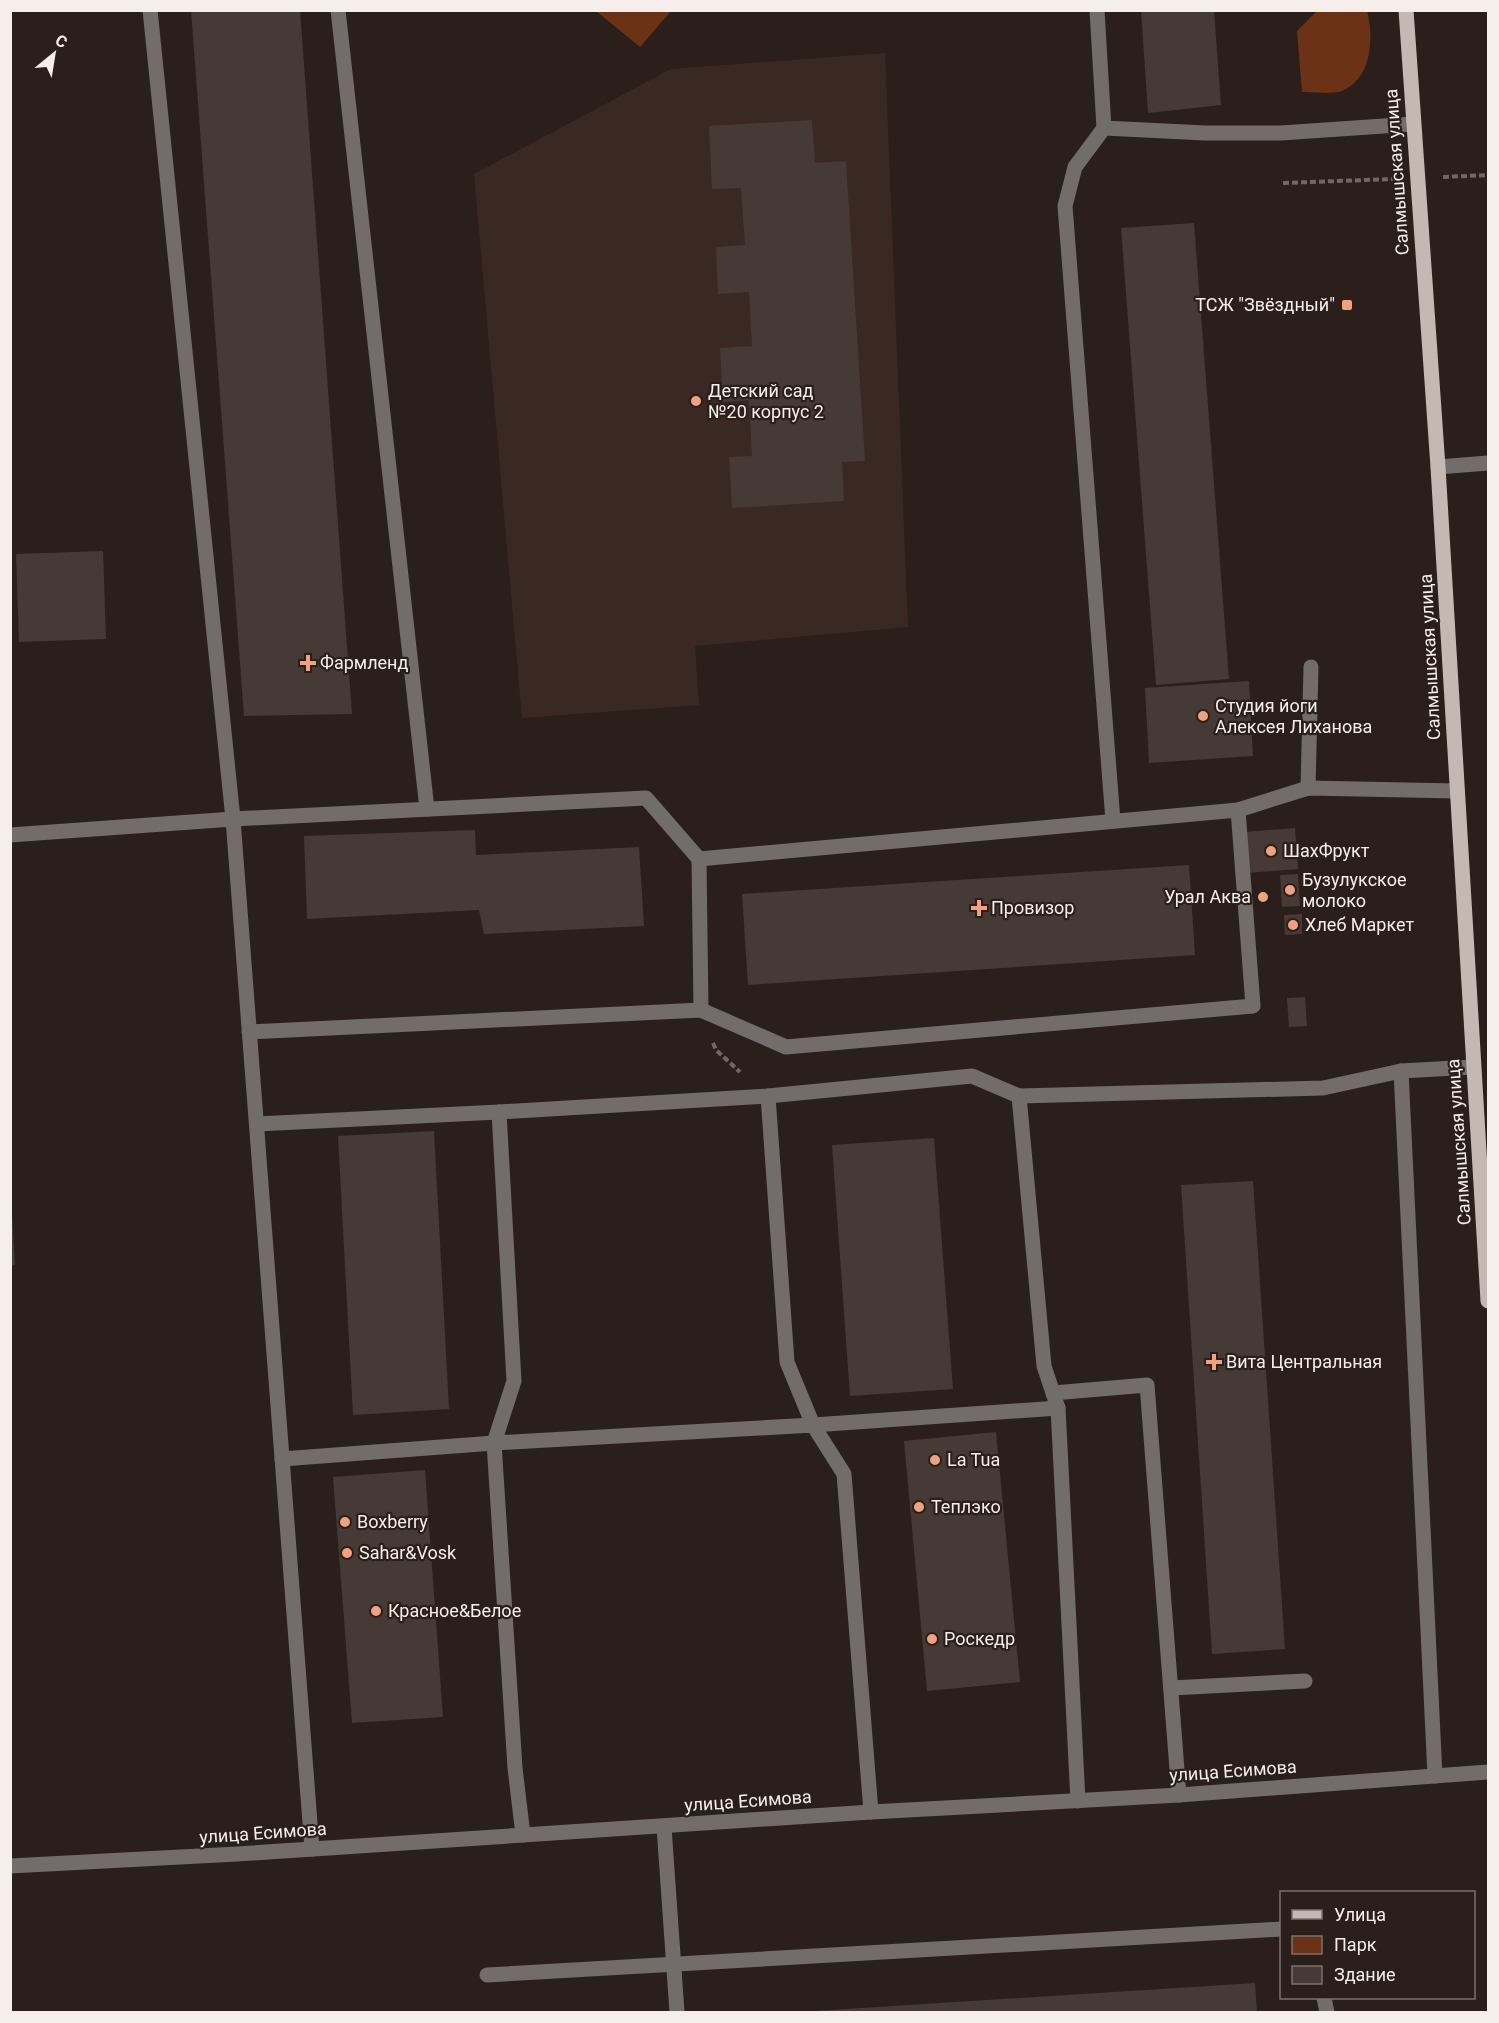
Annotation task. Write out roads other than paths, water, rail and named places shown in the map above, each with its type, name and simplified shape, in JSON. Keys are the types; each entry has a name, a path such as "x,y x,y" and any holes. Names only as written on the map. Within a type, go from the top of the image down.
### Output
{"main road":[{"name":"Салмышская улица","path":"1406,10 1438,466 1488,1299"}],"street":[{"path":"150,10 233,819 312,1849"},
{"path":"338,10 427,809"},
{"path":"1097,10 1104,128 1075,167 1065,206 1113,821"},
{"path":"1104,128 1205,133 1281,133 1413,124"},
{"path":"1438,466 1488,463"},
{"path":"1308,788 1311,667"},
{"path":"699,859 1238,810 1308,788 1457,791"},
{"path":"10,835 233,819 646,798 699,859 701,1010"},
{"path":"249,1032 701,1010 786,1047 1253,1006 1238,810"},
{"path":"257,1124 768,1096 972,1076 1019,1096 1323,1088 1401,1071 1473,1068"},
{"path":"1401,1071 1435,1776"},
{"path":"768,1096 787,1362 813,1425 844,1474 871,1812"},
{"path":"1019,1096 1044,1366 1058,1408 1078,1801"},
{"path":"499,1112 514,1381 494,1443 515,1768 523,1835"},
{"path":"1053,1393 1147,1385 1179,1795"},
{"path":"282,1459 494,1443 1058,1408"},
{"path":"1171,1688 1305,1681"},
{"name":"улица Есимова","path":"10,1866 1179,1795 1488,1772"},
{"path":"664,1827 677,2013"},
{"path":"487,1975 1280,1929"}],"place":[{"name":"ТСЖ \"Звёздный\"","path":"1347,305"},
{"name":"Детский сад №20 корпус 2","path":"696,401"},
{"name":"Фармленд","path":"308,663"},
{"name":"Студия йоги Алексея Лиханова","path":"1203,716"},
{"name":"ШахФрукт","path":"1271,851"},
{"name":"Бузулукское молоко","path":"1290,890"},
{"name":"Урал Аква","path":"1263,897"},
{"name":"Провизор","path":"979,908"},
{"name":"Хлеб Маркет","path":"1293,925"},
{"name":"Вита Центральная","path":"1214,1362"},
{"name":"La Tua","path":"935,1460"},
{"name":"Теплэко","path":"919,1507"},
{"name":"Boxberry","path":"345,1522"},
{"name":"Sahar&Vosk","path":"347,1553"},
{"name":"Красное&Белое","path":"376,1611"},
{"name":"Роскедр","path":"932,1639"}]}
